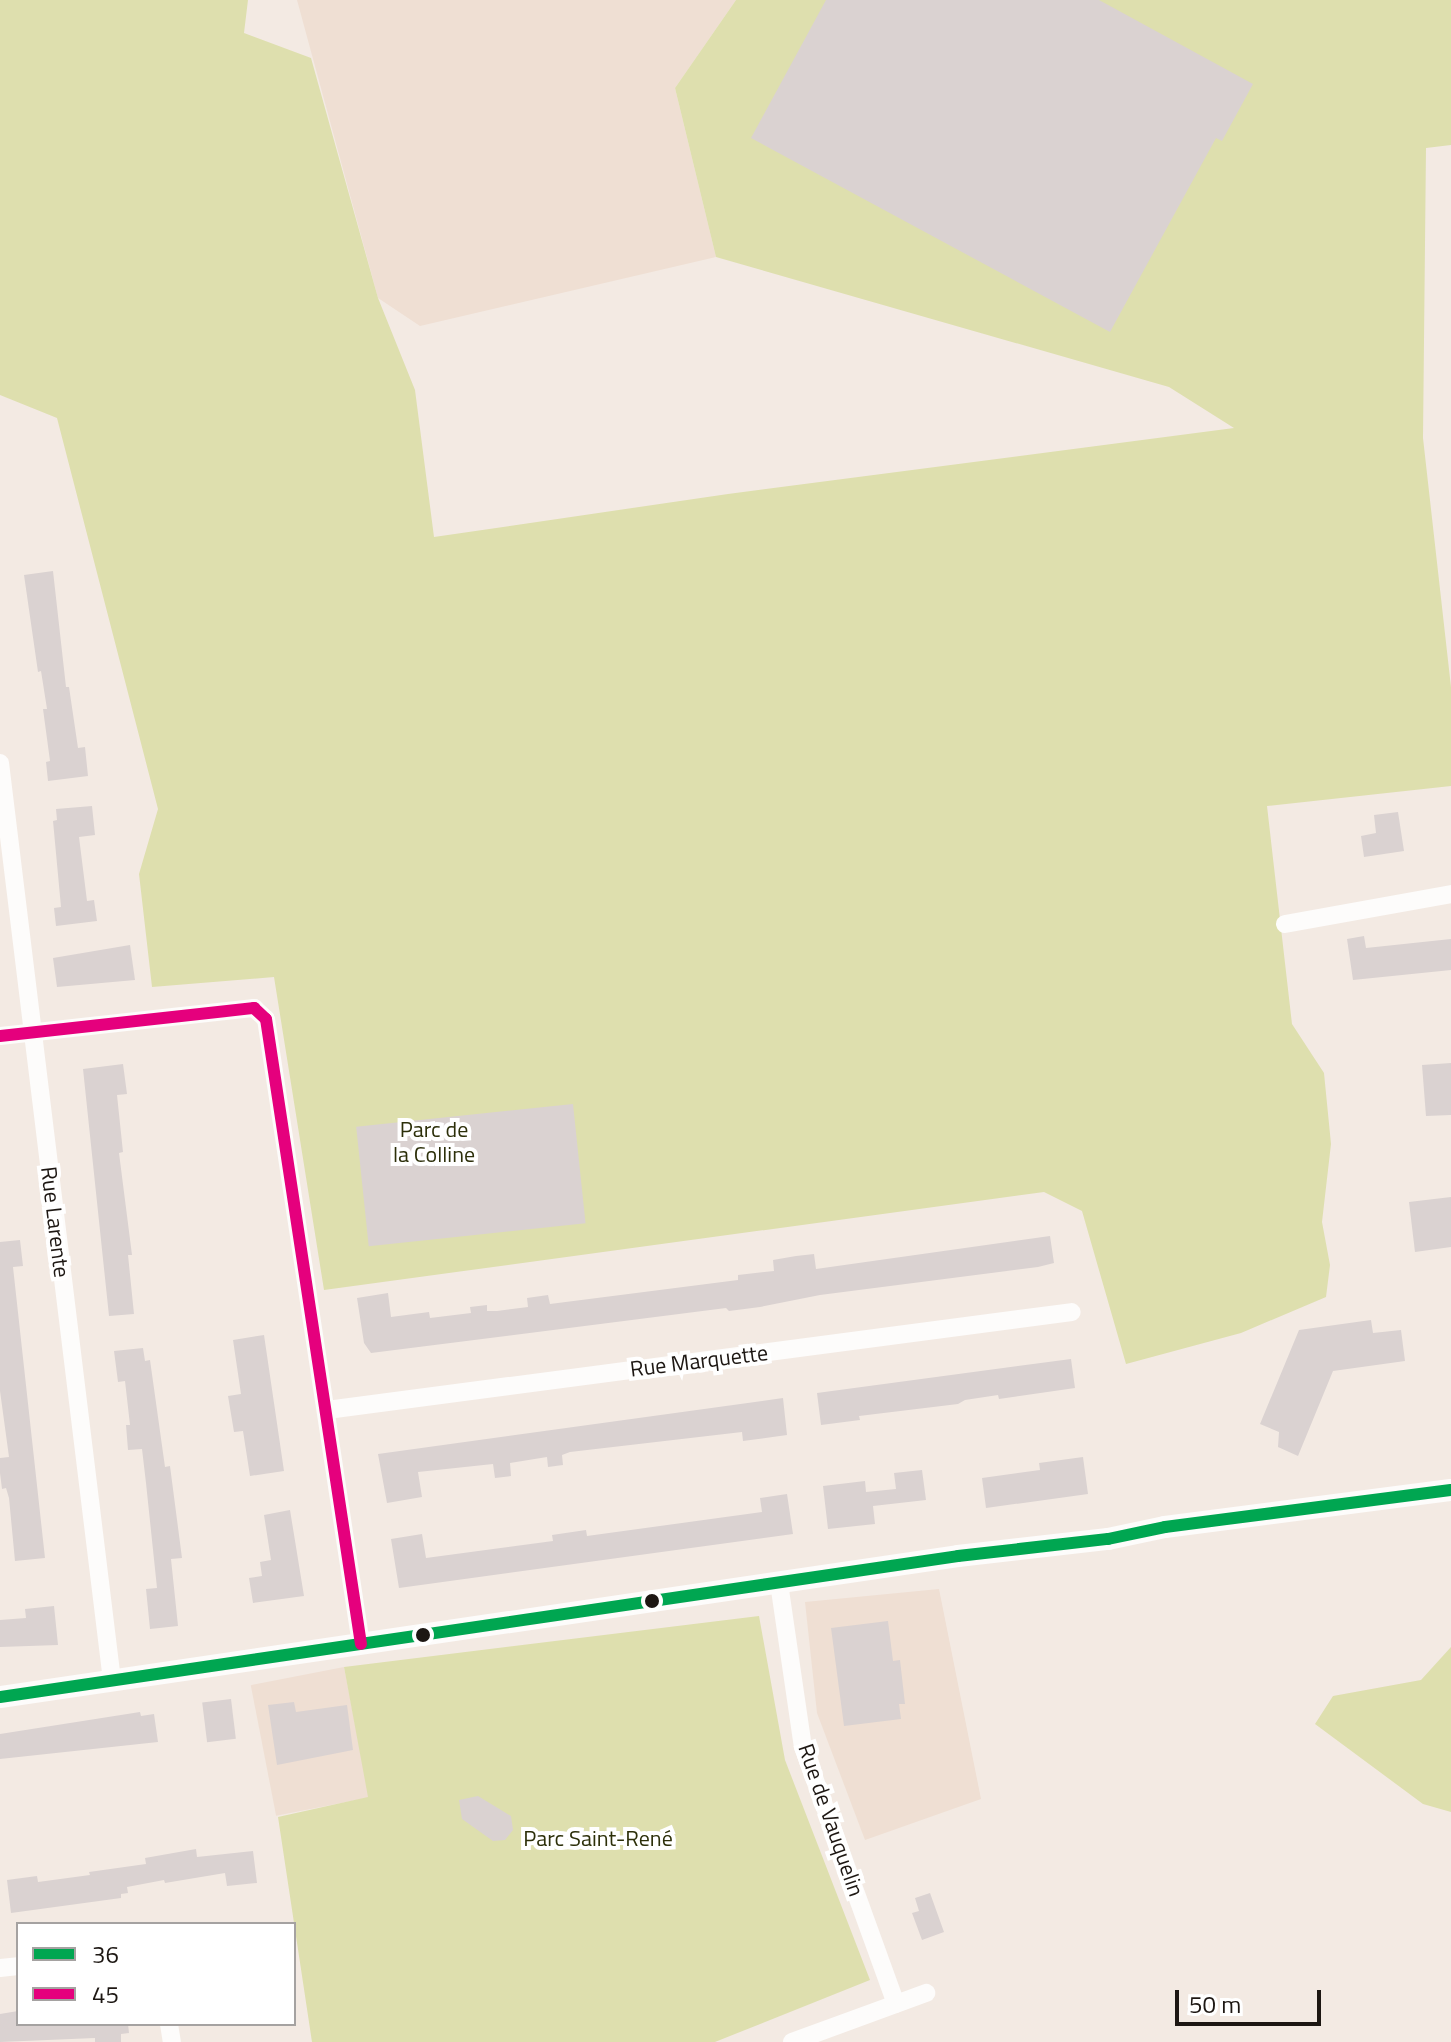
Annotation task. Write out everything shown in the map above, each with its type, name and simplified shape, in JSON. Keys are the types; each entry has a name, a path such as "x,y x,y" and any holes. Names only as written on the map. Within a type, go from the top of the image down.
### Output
{"street":[{"name":"Rue Larente","path":"0,763 112,1680"},
{"path":"1285,924 1451,894"},
{"path":"0,1036 254,1008 266,1019 361,1644"},
{"name":"Rue Marquette","path":"327,1410 1072,1312"},
{"path":"0,1697 779,1583 1451,1490"},
{"name":"Rue de Vauquelin","path":"779,1583 803,1747 896,2004"},
{"path":"792,2042 926,1993"}],"shaded area":[{"path":"297,0 736,0 675,88 716,257 420,326 378,298"},
{"path":"939,1589 981,1799 865,1840 817,1713 805,1602"},
{"path":"344,1667 369,1798 276,1816 251,1685"}],"green space":[{"name":"Parc de la Colline","path":"0,0 248,0 244,33 311,58 378,298 415,390 434,537 728,494 1234,428 1169,387 716,257 675,88 736,0 1451,0 1451,145 1426,148 1423,438 1451,687 1451,786 1267,806 1292,1024 1324,1073 1331,1144 1322,1222 1330,1265 1326,1297 1241,1333 1126,1364 1082,1211 1044,1192 324,1290 274,977 152,987 139,874 158,809 57,418 0,395"},
{"name":"Parc Saint-René","path":"759,1616 785,1760 870,1980 715,2042 312,2042 278,1817 368,1797 344,1667"},
{"path":"1451,1647 1451,1812 1423,1804 1315,1724 1333,1696 1421,1680"}],"building":[{"path":"826,0 1099,0 1253,84 1222,141 1216,138 1110,332 751,138"},
{"path":"53,571 66,687 69,687 78,748 85,747 88,776 48,781 46,762 50,761 43,709 47,709 41,671 38,672 24,575"},
{"path":"92,806 95,835 79,837 87,901 94,900 97,921 56,926 54,908 61,907 53,821 57,820 56,809"},
{"path":"1398,812 1404,851 1364,857 1361,836 1376,833 1374,815"},
{"path":"1364,936 1366,948 1451,939 1451,970 1353,980 1347,939"},
{"path":"130,945 135,980 57,987 53,958"},
{"path":"1451,1063 1451,1115 1426,1116 1422,1065"},
{"path":"123,1064 127,1094 117,1095 123,1152 119,1153 132,1255 128,1255 134,1314 109,1316 83,1069"},
{"path":"573,1104 586,1223 369,1246 356,1127"},
{"path":"1451,1197 1451,1247 1415,1252 1409,1202"},
{"path":"1050,1236 1054,1263 1038,1267 820,1295 729,1311 726,1308 371,1353 364,1343 357,1298 388,1293 391,1317 429,1312 430,1318 471,1313 470,1307 487,1305 487,1311 528,1307 527,1298 548,1295 550,1304 738,1280 738,1275 774,1271 773,1260 796,1256 814,1254 816,1269"},
{"path":"20,1240 23,1266 13,1267 45,1558 15,1561 9,1498 6,1488 2,1489 0,1473 0,1458 9,1457 0,1391 0,1242"},
{"path":"1371,1320 1373,1333 1401,1330 1405,1361 1333,1371 1298,1456 1278,1447 1279,1432 1260,1424 1299,1330"},
{"path":"264,1335 284,1471 250,1476 243,1431 234,1432 228,1396 241,1394 233,1340"},
{"path":"143,1348 145,1361 150,1360 165,1467 170,1466 182,1558 171,1559 178,1626 150,1629 146,1589 157,1588 142,1449 128,1450 126,1425 130,1425 125,1381 118,1382 114,1351"},
{"path":"1071,1359 1075,1388 999,1399 998,1395 958,1404 859,1416 860,1420 821,1425 817,1393"},
{"path":"783,1398 787,1435 743,1441 742,1432 570,1452 562,1455 563,1465 548,1467 547,1457 510,1463 511,1476 495,1478 493,1464 418,1472 422,1497 387,1503 378,1454"},
{"path":"1083,1457 1088,1494 986,1508 982,1478 1040,1470 1039,1463"},
{"path":"922,1470 926,1500 873,1506 875,1524 828,1529 823,1486 865,1481 866,1492 896,1489 894,1473"},
{"path":"787,1494 793,1534 399,1588 391,1539 422,1534 426,1558 553,1541 552,1535 586,1530 587,1536 762,1512 760,1498"},
{"path":"290,1510 304,1596 253,1603 249,1578 262,1576 260,1562 271,1560 264,1515"},
{"path":"54,1606 58,1645 0,1647 0,1620 26,1618 25,1609"},
{"path":"888,1621 893,1661 900,1660 905,1704 899,1704 901,1719 844,1726 831,1628"},
{"path":"231,1699 236,1739 207,1742 202,1703"},
{"path":"294,1702 296,1712 347,1705 353,1750 277,1765 268,1705"},
{"path":"140,1712 141,1716 154,1714 158,1742 0,1759 0,1734"},
{"path":"478,1796 511,1816 513,1830 505,1840 493,1841 462,1819 459,1800"},
{"path":"196,1849 197,1857 253,1851 257,1883 227,1886 225,1873 165,1883 164,1880 127,1887 128,1893 121,1894 121,1898 11,1913 7,1880 37,1876 38,1882 90,1875 89,1872 146,1864 145,1858"},
{"path":"930,1893 944,1932 922,1940 912,1913 919,1911 915,1898"},
{"path":"16,2011 16,2026 128,2026 129,2033 121,2034 121,2042 95,2042 95,2038 0,2042 0,2014"}],"transit line":[{"name":"45","path":"0,1036 254,1008 266,1019 361,1644"},
{"name":"36","path":"0,1697 958,1556 1108,1539 1165,1527 1451,1490"}]}
